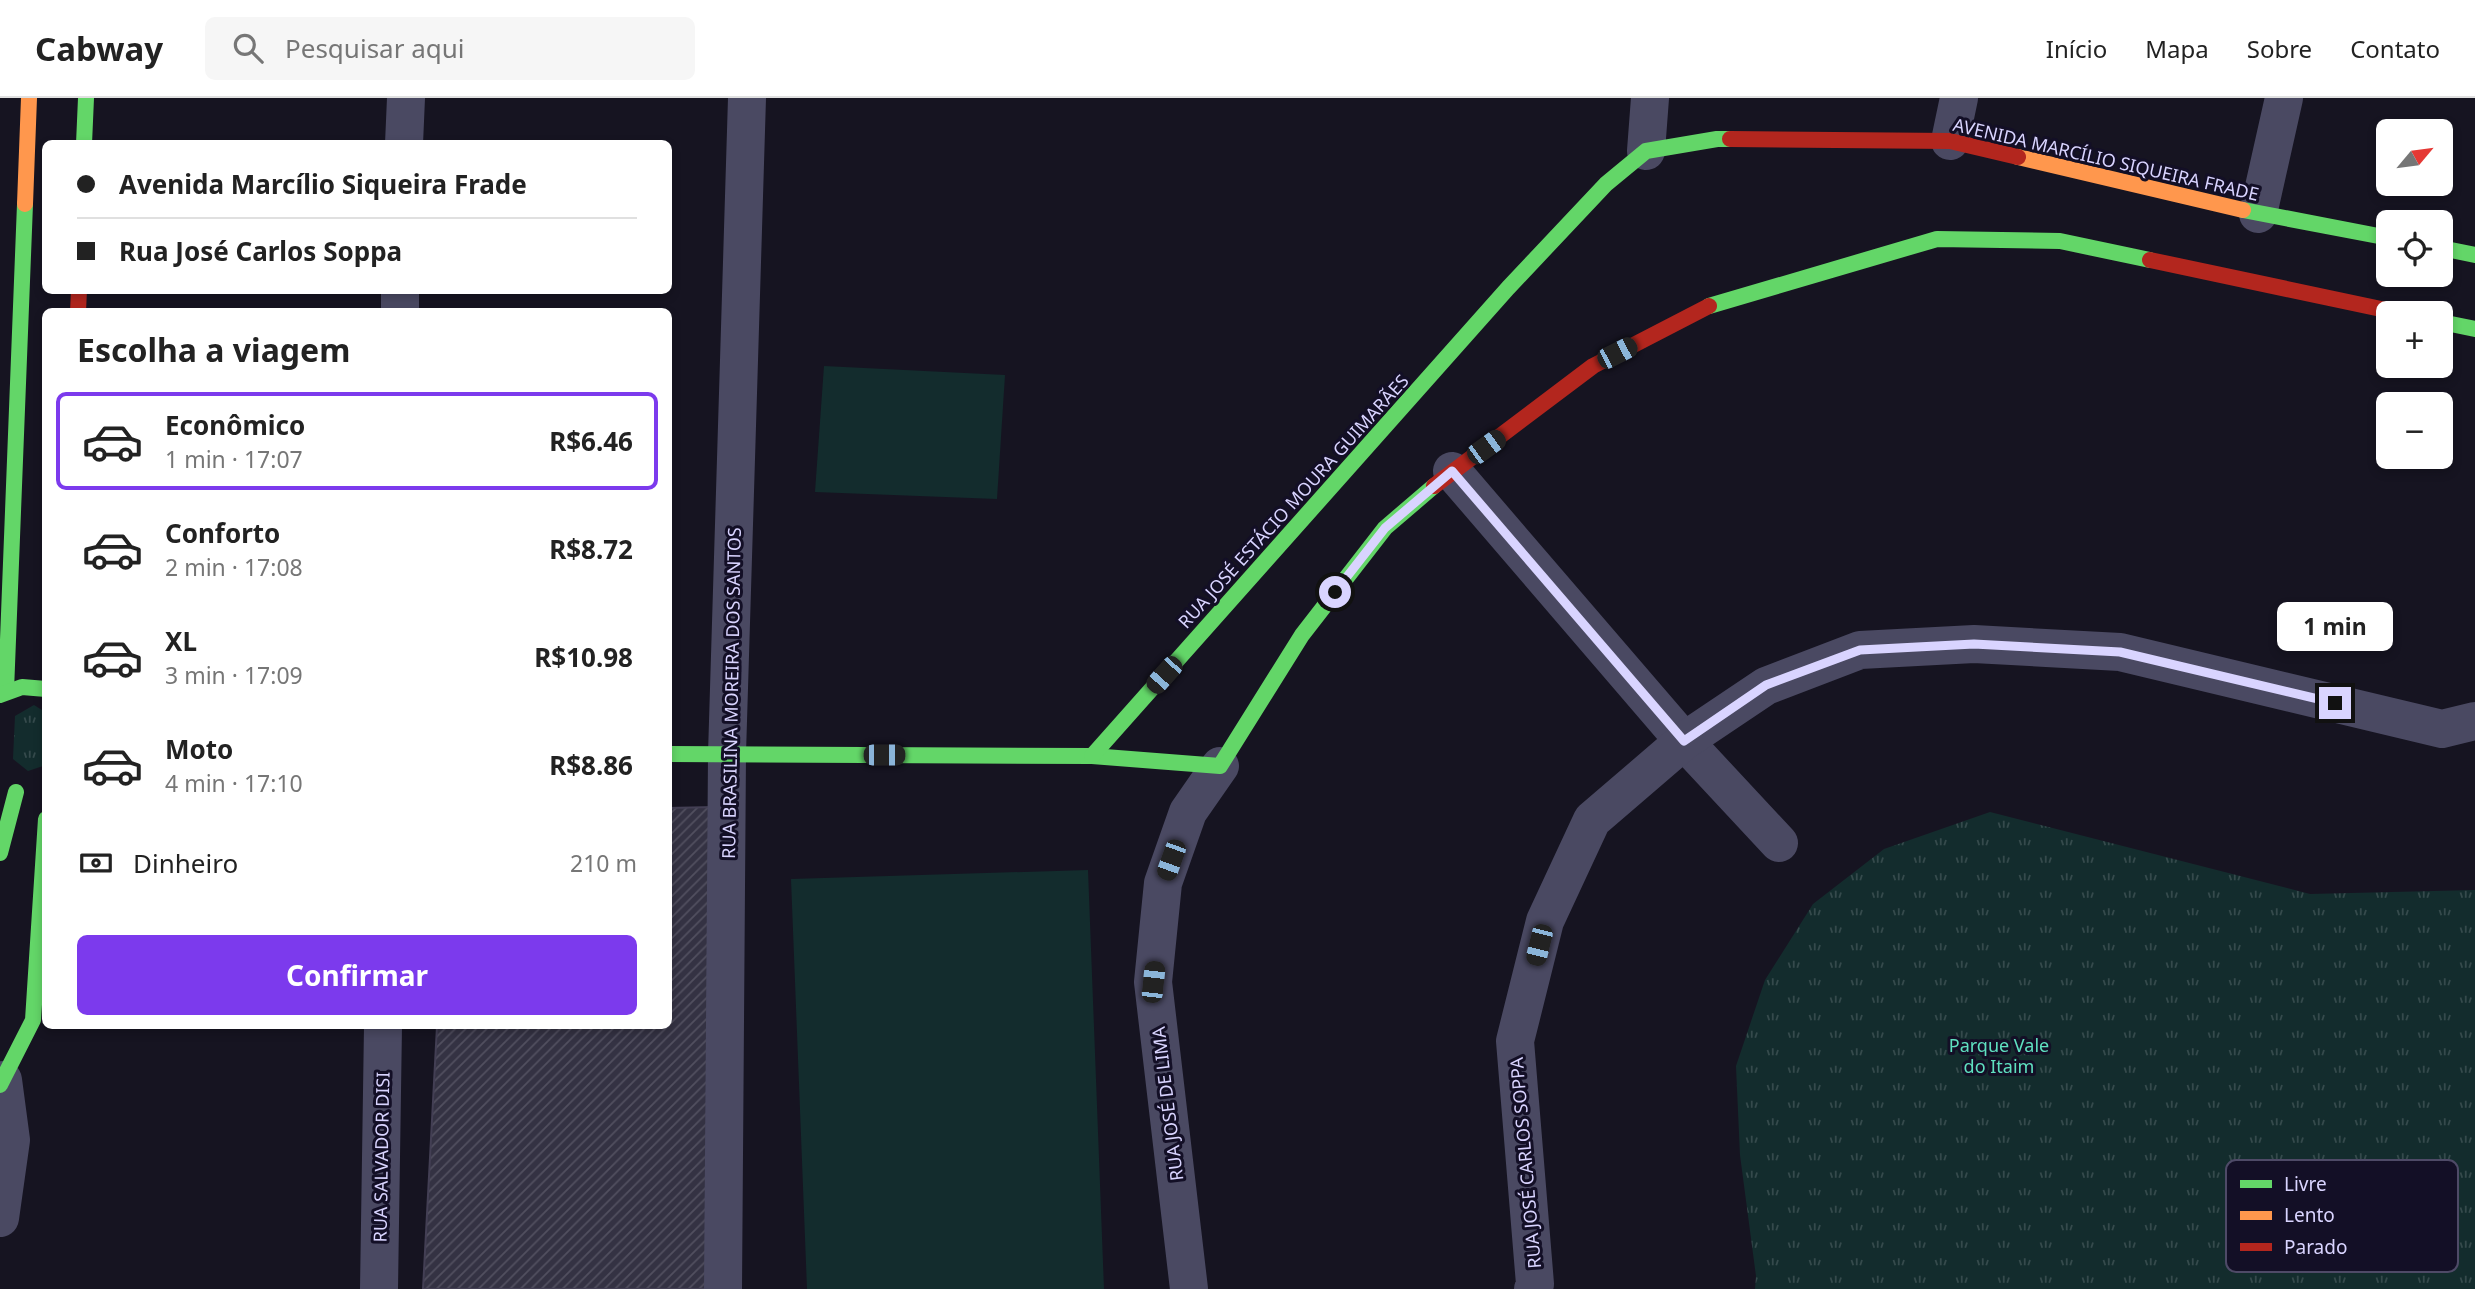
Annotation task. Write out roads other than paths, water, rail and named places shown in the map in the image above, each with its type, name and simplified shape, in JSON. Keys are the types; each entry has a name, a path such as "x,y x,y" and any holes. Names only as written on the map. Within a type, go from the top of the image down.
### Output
{"street":[{"path":"29,98 10,319 3,693 20,687 42,688"},
{"path":"84,140 86,98"},
{"path":"404,140 406,98"},
{"name":"RUA BRASILINA MOREIRA DOS SANTOS","path":"723,1289 727,754 747,98"},
{"path":"1646,151 1650,98"},
{"path":"1951,141 1959,98"},
{"path":"2258,214 2284,98"},
{"name":"AVENIDA MARCÍLIO SIQUEIRA FRADE","path":"1646,151 1717,139 1951,141 2258,214 2376,236"},
{"name":"RUA JOSÉ ESTÁCIO MOURA GUIMARÃES","path":"1092,756 1508,288 1606,184 1646,151"},
{"path":"672,754 1092,756 1220,766 1302,635 1385,528 1452,471 1593,366 1715,303 1937,239 2060,242 2376,308"},
{"path":"2453,250 2475,254"},
{"path":"2453,324 2475,329"},
{"path":"1452,471 1684,741 1779,843"},
{"name":"RUA JOSÉ CARLOS SOPPA","path":"1533,1289 1535,1284 1515,1041 1545,921 1592,820 1684,741 1766,685 1860,650 1974,644 2120,652 2442,729 2475,721"},
{"name":"RUA JOSÉ DE LIMA","path":"1189,1289 1153,982 1163,883 1188,812 1220,766"},
{"path":"0,853 17,791"},
{"path":"0,1217 10,1140 1,1080 33,1020 42,881"},
{"name":"RUA SALVADOR DISI","path":"379,1289 383,1029"}],"park label":[{"name":"Parque Vale do Itaim","path":"1999,1055"}]}
